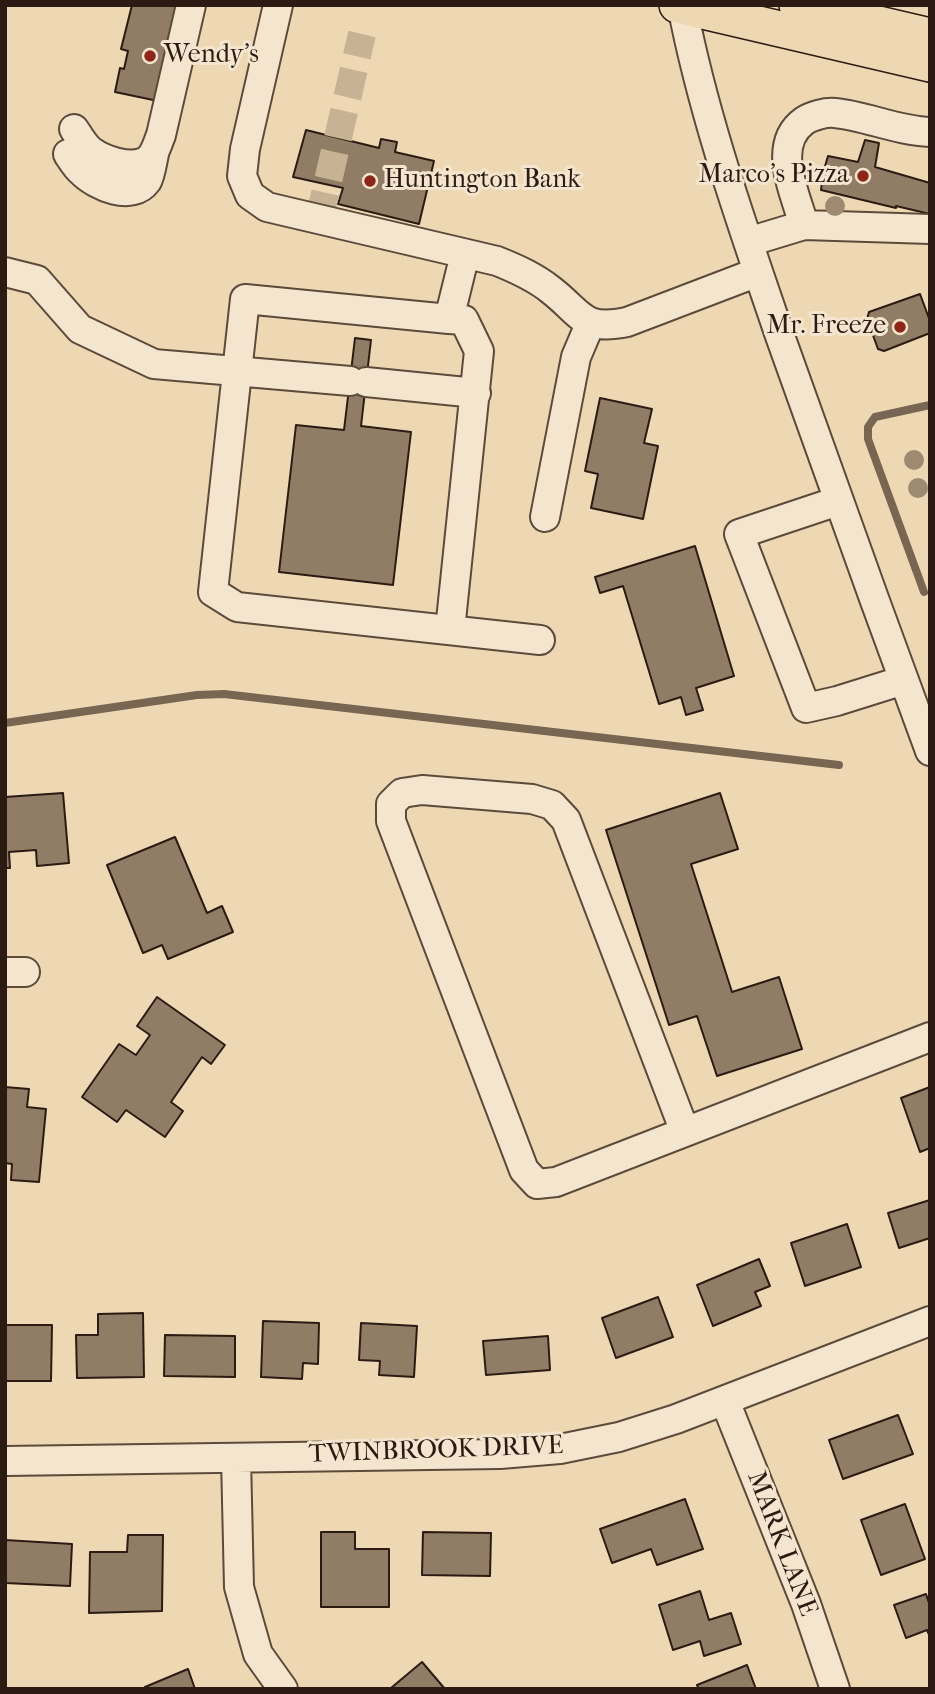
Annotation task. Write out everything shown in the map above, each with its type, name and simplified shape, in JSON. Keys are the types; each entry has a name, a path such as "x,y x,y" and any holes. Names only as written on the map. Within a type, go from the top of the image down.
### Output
{"main road":[{"path":"797,5 930,36"},
{"path":"886,5 930,15"},
{"path":"681,6 930,64"}],"street":[{"path":"71,142 105,159 126,164 144,163 154,153 161,135 191,5"},
{"path":"278,5 245,149 242,176 250,195 267,207 497,261 522,271 551,290 590,324 608,326 627,322 758,272"},
{"path":"681,6 697,81 722,166 838,501 930,751"},
{"path":"804,225 788,170 786,149 792,130 807,118 832,112 930,132"},
{"path":"748,242 804,225 926,230"},
{"path":"449,318 465,254"},
{"path":"5,272 37,279 80,329 154,363 476,393"},
{"path":"450,630 479,351 464,320 245,299 213,592 237,607 540,640"},
{"path":"545,517 576,357 590,324"},
{"path":"838,501 739,534 806,708 904,680"},
{"path":"685,1132 566,820 552,805 532,799 422,790 402,793 391,804 391,821 524,1170 537,1184 556,1182 685,1132 930,1037"},
{"name":"TWINBROOK DRIVE","path":"5,1461 500,1454 560,1449 619,1437 725,1401 930,1321"},
{"name":"MARK LANE","path":"725,1401 806,1604 835,1689"},
{"path":"236,1458 239,1587 258,1654 283,1689"}],"building":[{"name":"Wendy's","path":"132,5 179,5 158,101 115,92 120,68 124,69 128,51 121,49"},
{"name":"Huntington Bank","path":"306,130 379,148 381,139 397,142 395,152 434,161 419,224 338,204 343,188 293,177"},
{"name":"Marco's Pizza","path":"865,140 879,143 875,167 930,183 930,214 821,190 828,156 858,162"},
{"name":"Mr. Freeze","path":"920,294 930,321 930,333 884,351 878,349 867,319 869,312"},
{"path":"355,338 371,340 361,426 411,432 393,585 279,572 296,425 344,430"},
{"path":"600,398 652,409 644,443 658,446 643,519 591,508 598,474 585,471"},
{"path":"695,546 734,676 696,688 703,710 686,715 681,697 659,704 623,586 600,593 595,577"},
{"path":"63,793 69,863 37,866 36,850 9,852 10,868 5,868 5,797"},
{"path":"720,793 738,849 691,864 732,992 779,977 802,1049 717,1076 697,1016 669,1025 606,830"},
{"path":"175,837 207,913 222,906 233,932 168,959 162,945 143,953 107,865"},
{"path":"157,997 225,1045 211,1064 202,1057 171,1102 183,1111 165,1137 126,1110 117,1122 82,1097 119,1044 136,1055 150,1035 137,1026"},
{"path":"5,1087 29,1089 27,1107 46,1109 39,1182 11,1180 12,1164 5,1163"},
{"path":"930,1087 930,1148 920,1152 901,1098"},
{"path":"930,1200 930,1238 899,1248 888,1213"},
{"path":"847,1224 861,1267 805,1286 791,1243"},
{"path":"759,1259 770,1286 755,1292 761,1306 713,1326 697,1285"},
{"path":"658,1297 673,1337 616,1358 602,1318"},
{"path":"143,1313 144,1377 77,1378 76,1335 98,1335 98,1314"},
{"path":"263,1321 319,1323 318,1364 303,1363 302,1379 261,1377"},
{"path":"361,1323 417,1326 414,1377 379,1375 380,1361 359,1360"},
{"path":"5,1325 52,1325 51,1381 5,1381"},
{"path":"165,1335 235,1336 235,1377 164,1376"},
{"path":"548,1336 550,1370 486,1375 483,1341"},
{"path":"898,1415 913,1454 843,1479 829,1440"},
{"path":"685,1499 703,1549 657,1565 651,1549 612,1563 600,1529"},
{"path":"905,1504 925,1559 881,1575 861,1520"},
{"path":"321,1532 355,1532 355,1549 389,1549 389,1607 321,1607"},
{"path":"423,1532 491,1533 490,1576 422,1575"},
{"path":"128,1535 163,1535 162,1611 89,1613 90,1552 127,1552"},
{"path":"5,1540 72,1544 70,1586 5,1583"},
{"path":"700,1591 709,1620 731,1613 741,1644 704,1656 700,1641 673,1650 659,1605"},
{"path":"926,1594 930,1606 930,1637 927,1630 906,1638 894,1605"},
{"path":"422,1662 445,1689 391,1689 391,1688"},
{"path":"747,1665 756,1689 699,1689 697,1685"},
{"path":"188,1669 195,1689 145,1689 145,1687"}],"waterway":[{"path":"924,592 868,439 868,427 875,417 930,405"},
{"path":"5,723 197,695 224,694 839,765"}],"tunnel":[{"path":"319,220 362,34"}],"place":[{"name":"Wendy's","path":"150,56"},
{"name":"Marco's Pizza","path":"863,176"},
{"name":"Huntington Bank","path":"370,181"},
{"name":"Mr. Freeze","path":"900,327"}]}
